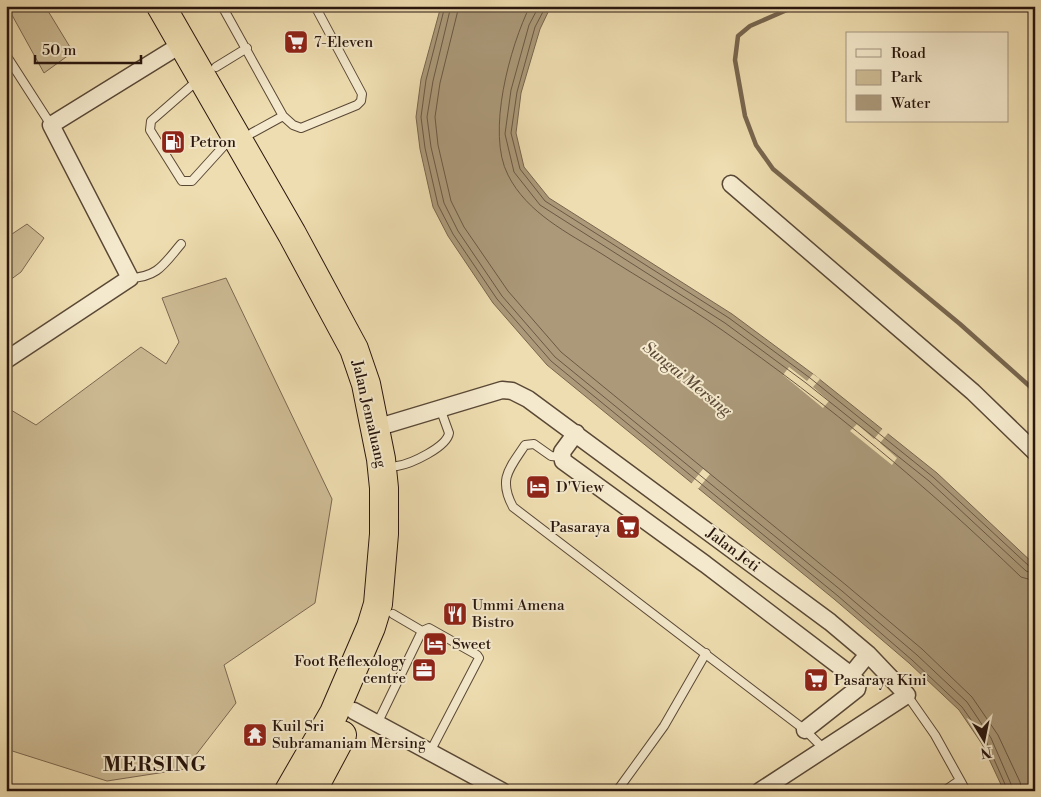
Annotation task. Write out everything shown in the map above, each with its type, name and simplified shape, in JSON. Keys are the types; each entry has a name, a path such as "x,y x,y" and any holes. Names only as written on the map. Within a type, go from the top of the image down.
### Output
{"highway":[{"name":"Jalan Jemaluang","path":"160,6 182,44 208,72"},
{"name":"Jalan Jemaluang","path":"181,6 208,72 367,344 380,380 397,466 399,535 393,614 379,655 366,717 308,790"},
{"name":"Jalan Jemaluang","path":"243,134 292,234 354,349 366,384 381,459 384,488 382,570 378,604 371,627 334,713 308,790"}],"street":[{"path":"6,360 130,278 51,125 182,44"},
{"path":"731,184 973,392 1035,452"},
{"name":"Jalan Jeti","path":"389,424 488,392 512,390 576,433 822,616 868,654 906,694"},
{"path":"576,433 562,452 563,461 705,564 851,675 858,683 857,689 805,730"},
{"path":"851,675 868,654"},
{"path":"760,791 906,694"},
{"path":"366,717 502,791"}],"lane":[{"path":"222,6 283,116 293,125 301,128 357,105 361,100 360,87 315,6"},
{"path":"247,48 208,72 150,121 150,130 182,181 187,182 192,181 243,134 283,116"},
{"path":"6,54 51,125"},
{"path":"130,278 151,275 160,269 181,244"},
{"path":"397,466 409,464 445,442 449,432 440,408"},
{"path":"561,456 551,456 534,444 524,445 505,478 504,487 513,507 805,730 824,749"},
{"path":"393,614 422,631"},
{"path":"366,717 422,631 429,628 477,655 479,658 430,752"},
{"path":"617,791 664,726 706,653"},
{"path":"906,694 935,735 966,791"},
{"path":"944,791 960,780"}],"green space":[{"path":"7,6 45,6 73,52 44,73"},
{"path":"27,224 44,238 21,272 6,283 6,238"},
{"path":"226,278 332,499 315,603 224,665 236,703 185,769 107,781 6,749 6,407 36,425 141,347 166,364 179,342 162,298"}],"water":[{"name":"Sungai Mersing","path":"441,6 551,6 540,29 521,93 516,133 524,167 549,198 732,314 813,374 937,473 1035,565 1035,791 1004,791 982,744 959,710 909,663 834,599 547,365 493,303 448,236 433,207 420,149 416,117 421,79"}],"pier":[{"path":"789,367 807,381 813,374 820,379 813,387 829,401 823,408 783,375"},
{"path":"857,424 874,439 884,427 889,432 880,443 897,458 892,465 850,431"},
{"path":"703,469 710,474 698,489 691,484"}],"waterway":[{"path":"796,6 750,26 738,36 735,60 745,116 756,145 773,169 960,324 1035,391"}],"place":[{"name":"7-Eleven","path":"296,42"},
{"name":"Petron","path":"173,142"},
{"name":"D'View","path":"538,487"},
{"name":"Pasaraya","path":"628,527"},
{"name":"Ummi Amena Bistro","path":"455,614"},
{"name":"Sweet","path":"435,644"},
{"name":"Foot Reflexology centre","path":"424,670"},
{"name":"Pasaraya Kini","path":"816,680"},
{"name":"Kuil Sri Subramaniam Mersing","path":"255,735"}],"district":[{"name":"MERSING","path":"155,765"}]}
